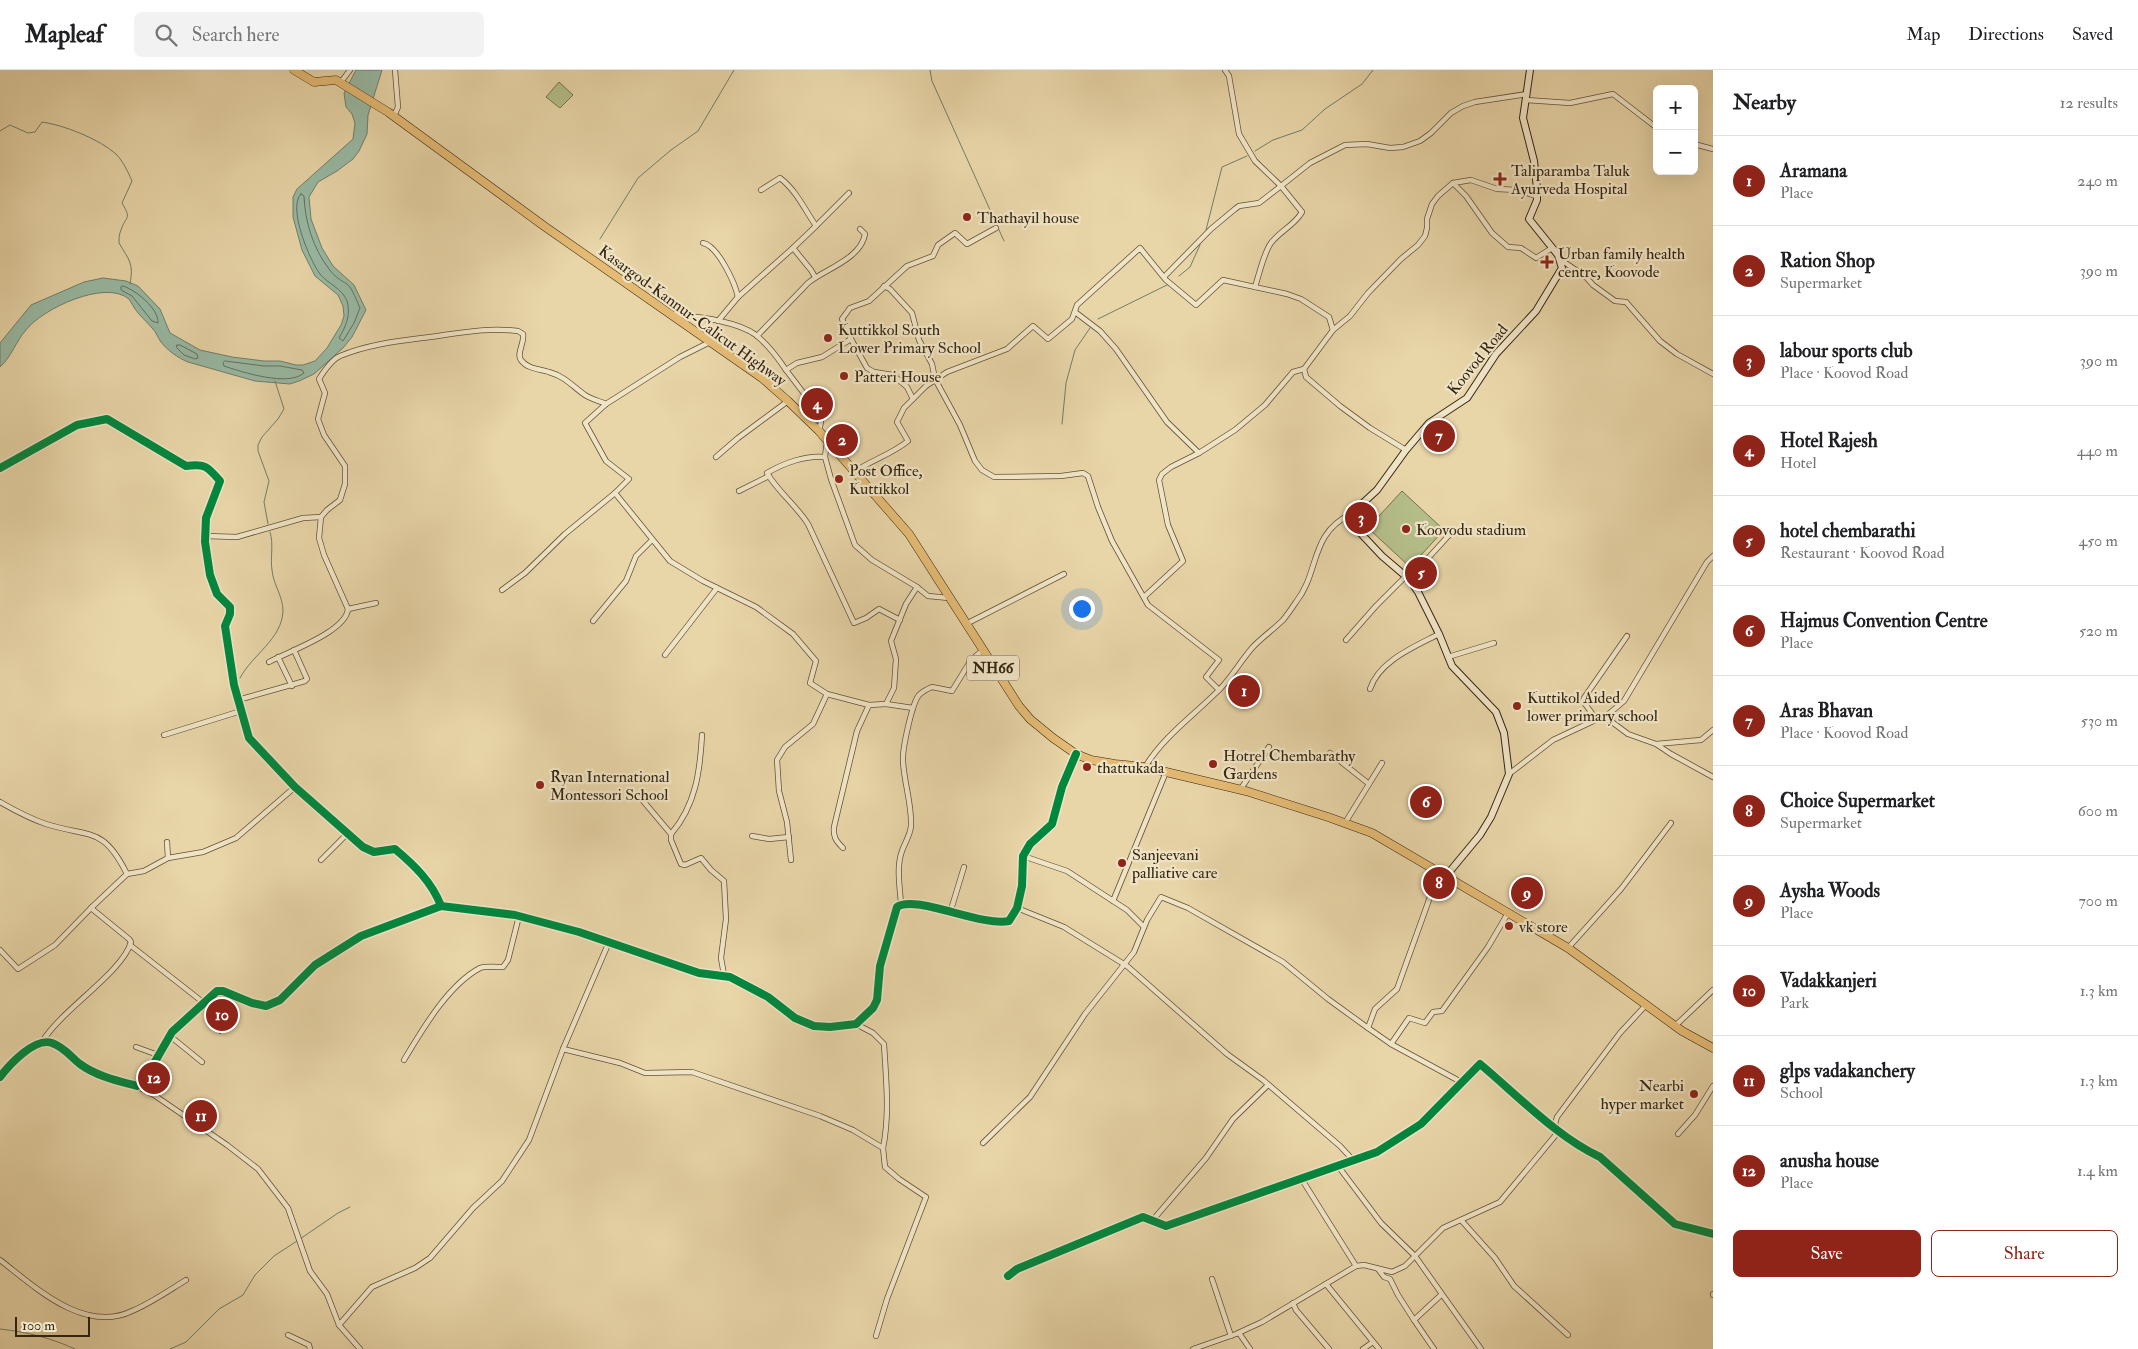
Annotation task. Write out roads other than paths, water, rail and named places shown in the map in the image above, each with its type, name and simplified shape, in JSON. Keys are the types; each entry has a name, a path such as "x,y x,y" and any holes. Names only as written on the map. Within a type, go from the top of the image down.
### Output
{"highway":[{"path":"294,70 314,82 341,82"},
{"path":"333,70 341,82"},
{"name":"Kasargod-Kannur-Calicut Highway","path":"341,82 391,114 544,226 762,378 788,401 819,431 909,534 1019,706 1030,719 1076,754 1091,760 1144,767 1240,790 1372,833 1568,948 1675,1026 1713,1048"}],"main road":[{"path":"1530,70 1523,118 1534,162 1537,188 1529,220 1552,248 1561,263"},
{"name":"Koovod Road","path":"1351,514 1377,490 1406,450 1429,423 1467,398 1496,354 1536,311 1562,268 1561,263"},
{"path":"1351,514 1350,522 1356,530 1382,556 1408,577 1418,592 1452,666 1496,712 1504,734 1509,774 1491,816 1480,835 1446,876"}],"street":[{"path":"341,82 350,70"},
{"path":"391,114 398,107 395,70"},
{"path":"1225,70 1229,76 1239,134 1256,160 1302,212 1299,218 1284,229 1269,245 1255,287"},
{"path":"1165,276 1211,229 1235,209 1239,206 1259,204 1310,163 1345,145 1367,144 1390,148 1403,147 1420,141 1432,133 1451,112 1475,102 1526,97 1570,103 1614,94 1653,125"},
{"path":"1698,145 1713,149"},
{"path":"761,190 767,184 780,178 789,187 816,226"},
{"path":"1144,597 1182,561 1168,525 1159,480 1162,474 1235,430 1265,404 1293,372 1304,369 1333,330 1350,316 1368,293 1396,264 1418,246 1428,228 1427,219 1432,204 1453,183 1471,180 1497,189 1518,190 1536,196"},
{"path":"1453,183 1466,196 1492,233 1508,247 1521,248 1536,258 1552,248"},
{"path":"718,322 738,298 849,193"},
{"path":"913,399 907,387 893,375 874,372 867,368 842,319 850,308 869,300 907,266 933,256 938,246 955,234 967,244 996,228"},
{"path":"757,336 815,277 844,262 864,242 865,234 860,230"},
{"path":"702,243 708,244 717,253 736,288 738,298"},
{"path":"792,248 812,270 815,277"},
{"path":"854,472 908,441 898,422 904,408 935,379 947,372 1007,349 1033,326 1048,339 1072,320 1077,305 1140,248 1165,276 1166,280 1196,305 1223,280 1301,299 1329,317 1333,330"},
{"path":"1561,263 1564,262 1585,276 1615,300 1626,302 1660,341 1677,354 1713,374"},
{"path":"884,286 890,289 912,313 919,340 932,364 935,379 960,426 975,461 982,470 994,478 1060,476 1083,473 1088,476 1112,541 1148,605 1219,660 1206,677 1219,690"},
{"path":"1075,312 1116,348 1167,422 1199,452"},
{"path":"670,314 736,326 757,336 815,408 821,422 819,431"},
{"path":"269,662 334,628 347,615 348,609 318,538 321,518 327,510 340,500 345,484 345,466 324,435 318,419 326,394 319,379 339,357 394,341 471,331 518,331 523,334 524,339 519,355 521,361 533,368 550,372 568,380 586,396 606,404"},
{"path":"786,370 798,363 822,357 851,339"},
{"path":"502,590 525,574 565,534 630,479 606,461 585,423 606,404 680,357 710,342"},
{"path":"1304,369 1306,377 1340,406 1370,428 1406,450"},
{"path":"716,457 788,401"},
{"path":"0,468 77,425 107,419 186,466 200,464 209,469 220,482 206,518 205,536 210,575 217,594 230,607 230,614 225,626 234,685 249,738 295,787 363,847 374,852 395,849 419,872 436,893 442,906"},
{"path":"827,441 826,457 837,500 854,544 872,560 918,587 928,596 949,598"},
{"path":"826,457 809,457 767,473 776,488 798,510 808,524 854,623 866,618 879,608 900,620"},
{"path":"739,491 769,476"},
{"path":"615,493 670,561 717,588 756,607 793,634 816,661 810,683 826,694 869,705 886,704 913,708"},
{"path":"1144,767 1155,749 1219,690 1237,670 1251,649 1282,620 1302,595 1318,548 1331,529 1342,518 1351,514"},
{"path":"205,536 237,537 303,518 321,518"},
{"path":"1346,640 1376,606 1408,577 1451,533"},
{"path":"593,621 626,581 636,556 652,540"},
{"path":"1509,774 1553,740 1596,719 1605,717 1624,701 1707,562 1713,556"},
{"path":"966,624 1064,574"},
{"path":"886,704 894,688 896,659 892,641 906,604 918,587"},
{"path":"664,656 717,588"},
{"path":"348,609 376,603"},
{"path":"1370,689 1373,679 1396,658 1438,634"},
{"path":"1596,719 1583,701 1584,698 1627,636"},
{"path":"1448,657 1494,643"},
{"path":"238,700 301,684 307,679 294,650"},
{"path":"901,904 900,862 911,829 911,814 903,762 913,708 919,696 932,687 952,691 971,660 983,650"},
{"path":"278,657 292,686"},
{"path":"791,860 787,822 778,791 777,760 785,748 813,724 826,694"},
{"path":"843,848 836,842 833,835 834,827 857,731 869,705"},
{"path":"164,735 241,711"},
{"path":"1605,717 1628,734 1656,744 1713,777"},
{"path":"1656,744 1701,740 1713,730"},
{"path":"671,834 678,826 697,782 702,734"},
{"path":"1240,790 1269,747"},
{"path":"1330,753 1368,784"},
{"path":"856,1024 873,1008 877,1000 880,966 897,907 901,904 913,904 1001,922 1009,921 1017,908 1022,886 1023,856 1038,835 1052,824 1062,788 1076,754"},
{"path":"1345,823 1382,763"},
{"path":"1113,901 1166,772"},
{"path":"0,950 18,969 55,945 127,874 144,871 168,858 202,852 236,838 295,787"},
{"path":"639,796 671,834 671,840 681,864"},
{"path":"0,802 45,824 98,836 108,844 118,857 127,874"},
{"path":"1568,948 1621,889 1671,823"},
{"path":"321,860 348,834"},
{"path":"752,836 769,839 789,837"},
{"path":"167,842 168,858"},
{"path":"1023,856 1067,871 1126,910 1144,927"},
{"path":"676,868 681,864 701,858 724,881 726,919 721,958 724,975"},
{"path":"950,913 964,866"},
{"path":"1368,1028 1375,1009 1397,988 1439,872"},
{"path":"983,1143 1030,1097 1085,1014 1125,965 1134,952 1144,927 1160,897 1166,898 1283,962 1328,999 1391,1044 1463,1083"},
{"path":"137,1086 145,1079 170,1036 190,1014 217,990 266,1006 280,1000 315,966 361,936 442,906 519,916 609,942 699,973 724,975 768,997 805,1024 830,1027 856,1024 873,1033 884,1044 887,1104 884,1148 885,1167 926,1197 887,1299 876,1336"},
{"path":"0,1077 21,1056 42,1042 56,1023 118,964 128,951 129,939 91,908"},
{"path":"1017,908 1064,927 1125,965 1227,1054 1268,1085 1340,1146 1353,1160"},
{"path":"1391,1044 1409,1018 1425,1023 1433,1012 1442,1011 1488,947 1508,913"},
{"path":"404,1060 425,1026 454,988 481,968 503,967 508,960 519,916"},
{"path":"339,1325 372,1287 415,1268 430,1258 473,1208 502,1181 528,1140 563,1049 609,942"},
{"path":"130,945 204,1003"},
{"path":"1675,1026 1713,990"},
{"path":"1559,1131 1555,1124 1556,1117 1620,1033 1646,1005"},
{"path":"170,1036 202,1062"},
{"path":"42,1042 52,1043 61,1048 80,1065 99,1074 137,1086 227,1145 258,1169 288,1208 310,1271 327,1294 339,1325 360,1349"},
{"path":"136,1047 158,1055"},
{"path":"563,1049 620,1063 645,1074 692,1072 820,1116 853,1130 884,1148"},
{"path":"1008,1276 1017,1269 1143,1217 1166,1226 1377,1152 1421,1124 1480,1064 1559,1131 1586,1151 1600,1157 1675,1224 1713,1234"},
{"path":"1152,1221 1206,1158 1232,1119 1268,1085"},
{"path":"1678,1134 1695,1115 1713,1086"},
{"path":"1193,1349 1240,1333 1262,1322 1356,1266 1364,1265 1392,1272 1405,1266 1443,1228 1500,1202 1559,1131"},
{"path":"1338,1166 1381,1223 1414,1256 1481,1349"},
{"path":"1301,1178 1356,1266"},
{"path":"1461,1220 1495,1258 1514,1286 1568,1335"},
{"path":"0,1260 53,1300 75,1312 92,1315 112,1316 131,1312 186,1280"},
{"path":"1378,1268 1384,1277 1390,1279 1398,1295 1434,1349"},
{"path":"1212,1279 1231,1336"},
{"path":"1326,1284 1379,1349"},
{"path":"1414,1320 1441,1295"},
{"path":"1293,1303 1296,1310 1328,1349"},
{"path":"1240,1333 1250,1349"},
{"path":"288,1335 309,1346 310,1349"},
{"path":"1364,1349 1373,1342"},
{"path":"1210,1343 1213,1349"}],"water":[{"path":"356,70 382,70 368,115 367,134 353,159 318,182 309,197 311,219 322,248 333,266 354,285 366,310 352,337 343,348 314,374 290,384 255,381 188,362 173,354 163,345 154,330 137,312 129,299 118,294 105,292 74,299 45,313 26,330 0,367 0,343 31,305 84,282 103,278 126,281 138,286 160,309 170,333 200,350 232,357 280,361 296,365 315,361 327,348 341,325 344,316 343,306 338,295 315,276 302,250 293,217 293,197 297,189 353,139 355,123 352,114 346,107 344,93"}],"waterway":[{"path":"600,239 638,178 671,150 698,131 734,70"},
{"path":"930,70 932,81 1004,241"},
{"path":"1255,151 1273,140 1302,130 1325,109 1362,84 1373,70"},
{"path":"0,131 10,125 28,133 35,132 42,122 71,129 91,138 109,148 119,157 132,181 122,203 127,212 127,217 120,232 119,240 131,266 130,284"},
{"path":"1206,230 1222,167 1247,156"},
{"path":"1179,276 1190,267 1200,245"},
{"path":"1098,319 1169,284"},
{"path":"1062,424 1066,383 1075,350 1090,328"},
{"path":"268,524 264,502 269,481 258,451 258,445 284,409 275,381"},
{"path":"240,678 278,630 281,621 283,606 273,575 270,532"},
{"path":"300,1239 350,1207"},
{"path":"170,1349 186,1342 219,1309 243,1295 255,1275 274,1256 297,1241"},
{"path":"0,1329 39,1336 75,1349"}],"place":[{"name":"Taliparamba Taluk Ayurveda Hospital","path":"1500,179"},
{"name":"Thathayil house","path":"967,217"},
{"name":"Urban family health centre, Koovode","path":"1547,262"},
{"name":"Kuttikkol South Lower Primary School","path":"828,338"},
{"name":"Patteri House","path":"844,376"},
{"name":"Hotel Rajesh","path":"817,404"},
{"name":"Aras Bhavan","path":"1439,436"},
{"name":"Ration Shop","path":"842,440"},
{"name":"Post Office, Kuttikkol","path":"839,479"},
{"name":"labour sports club","path":"1361,518"},
{"name":"Koovodu stadium","path":"1406,529"},
{"name":"hotel chembarathi","path":"1421,573"},
{"name":"Aramana","path":"1244,691"},
{"name":"Kuttikol Aided lower primary school","path":"1517,706"},
{"name":"Hotrel Chembarathy Gardens","path":"1213,764"},
{"name":"thattukada","path":"1087,767"},
{"name":"Ryan International Montessori School","path":"540,785"},
{"name":"Hajmus Convention Centre","path":"1426,802"},
{"name":"Sanjeevani palliative care","path":"1122,863"},
{"name":"Choice Supermarket","path":"1439,883"},
{"name":"Aysha Woods","path":"1527,893"},
{"name":"vk store","path":"1509,926"},
{"name":"Vadakkanjeri","path":"222,1015"},
{"name":"anusha house","path":"154,1078"},
{"name":"Nearbi hyper market","path":"1694,1094"},
{"name":"glps vadakanchery","path":"201,1116"}]}
